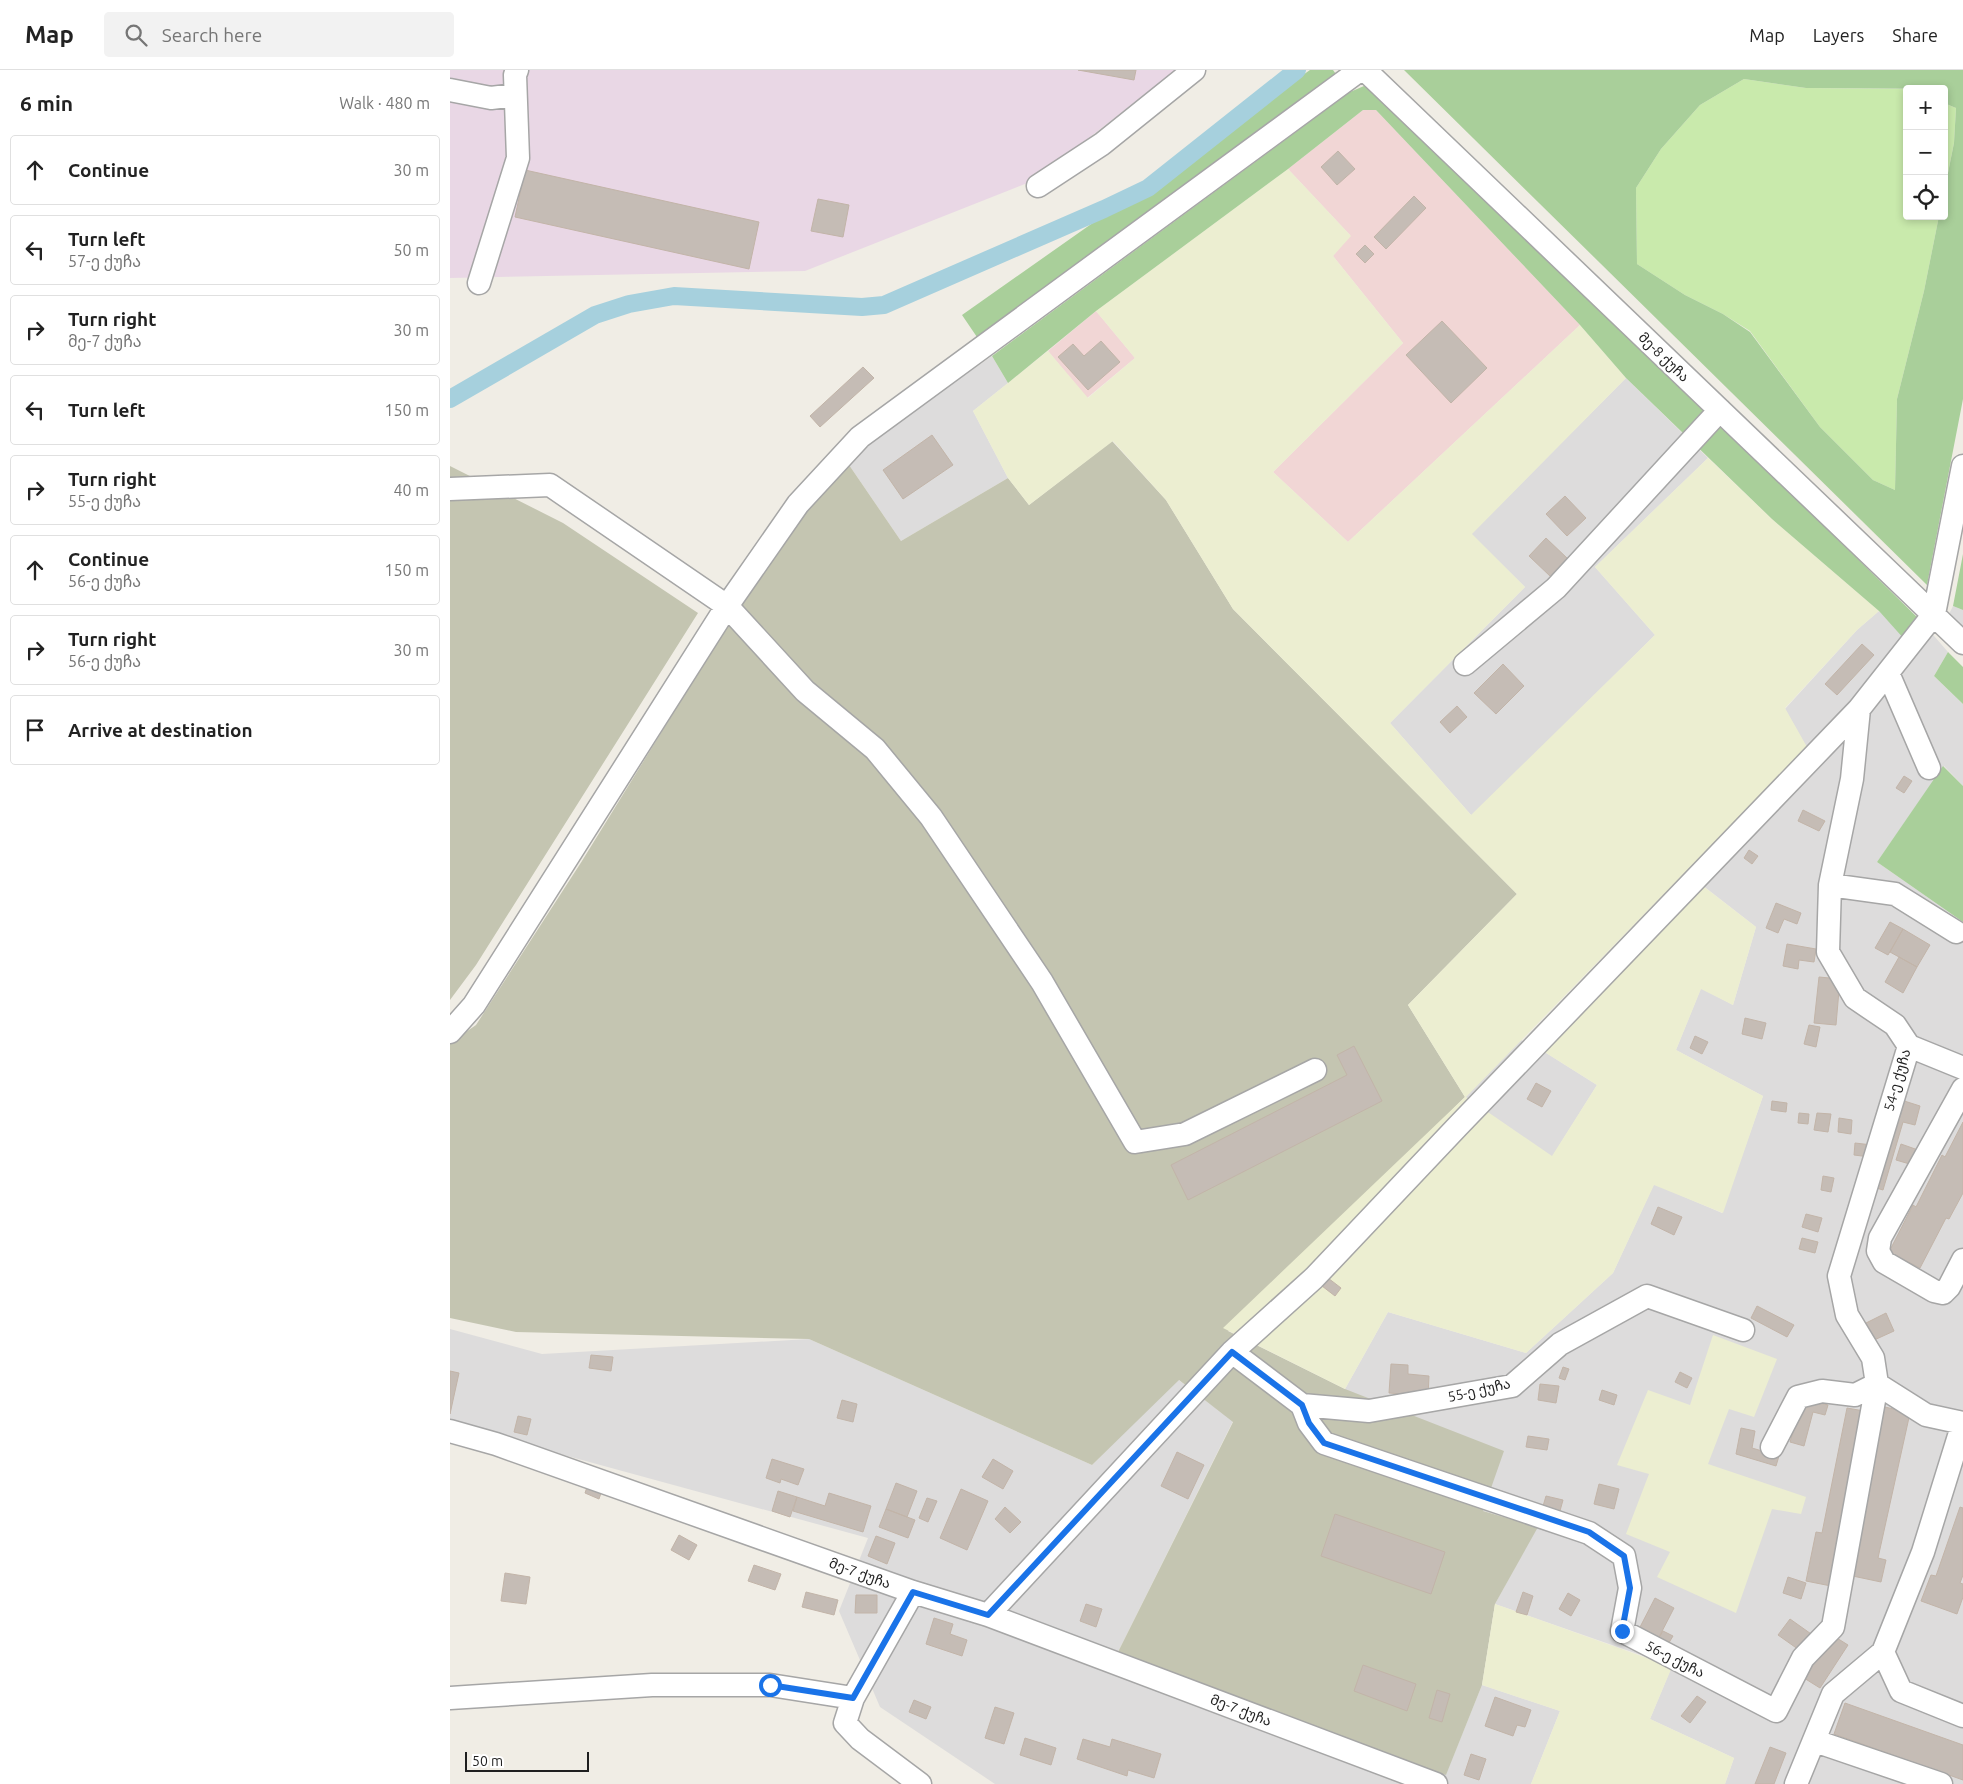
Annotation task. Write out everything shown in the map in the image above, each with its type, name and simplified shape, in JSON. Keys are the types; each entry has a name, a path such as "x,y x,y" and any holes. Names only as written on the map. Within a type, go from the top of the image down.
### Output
{"street":[{"path":"479,283 518,158 515,95 516,70"},
{"path":"1038,186 1102,144 1194,70"},
{"path":"450,1032 474,1005 727,606 798,504 860,438 1360,70"},
{"name":"მე-8 ქუჩა","path":"1365,70 1963,643"},
{"path":"450,90 491,98 515,95"},
{"path":"1465,664 1556,588 1720,410"},
{"path":"988,1615 1232,1352 1314,1278 1456,1127 1859,709 1934,614 1963,466"},
{"path":"450,489 550,485 727,606 805,691 875,749 931,817 1042,982 1135,1142 1185,1134 1315,1070"},
{"path":"1888,673 1929,768"},
{"name":"54-ე ქუჩა","path":"1803,1658 1833,1627 1877,1384 1873,1358 1847,1315 1839,1276 1909,1046 1895,1025 1855,998 1828,952 1830,886 1852,779 1859,709"},
{"path":"1830,886 1895,894 1956,932"},
{"path":"1909,1046 1963,1068"},
{"path":"1963,1090 1880,1238 1878,1251 1884,1262 1934,1291 1943,1293 1949,1286 1963,1260"},
{"name":"55-ე ქუჩა","path":"1302,1405 1369,1411 1512,1386 1560,1344 1648,1296 1743,1330"},
{"path":"1232,1352 1302,1405"},
{"path":"1772,1447 1798,1397 1822,1391 1855,1395 1877,1384 1926,1415 1963,1423 1923,1552 1883,1652 1833,1694 1796,1784"},
{"name":"56-ე ქუჩა","path":"1302,1405 1309,1423 1324,1443 1589,1532 1624,1556 1630,1588 1622,1631 1776,1711 1803,1658"},
{"name":"მე-7 ქუჩა","path":"450,1431 496,1444 913,1592 988,1615 1436,1784"},
{"path":"913,1592 853,1698 845,1724 860,1739 920,1784"},
{"path":"1883,1652 1901,1691 1963,1716"},
{"path":"450,1698 652,1686 770,1685 853,1698"},
{"path":"1815,1741 1941,1784"}],"shaded area":[{"path":"450,70 1176,70 1035,180 805,271 450,278"},
{"path":"1363,110 1376,110 1580,325 1348,542 1273,472 1403,343 1333,256 1350,235 1288,169"},
{"path":"1288,169 1351,236 1333,256 1403,343 1273,472 1348,542 1580,325 1626,378 1472,534 1525,587 1390,723 1471,815 1655,635 1595,567 1708,458 1772,519 1879,611 1857,630 1785,708 1807,747 1466,1097 1552,1156 1597,1085 1543,1051 1703,886 1756,927 1733,1005 1701,989 1676,1050 1763,1096 1723,1213 1654,1185 1613,1273 1526,1353 1388,1312 1345,1389 1223,1328 1465,1097 1408,1005 1517,894 1233,609 1166,500 1113,441 1029,505 1008,478 973,411 1048,351 1088,398 1135,358 1096,311"},
{"path":"1096,311 1135,358 1087,398 1048,351"},
{"path":"992,356 1008,383 973,411 1008,478 901,541 847,462 865,445"},
{"path":"1626,378 1708,458 1595,567 1655,635 1472,816 1390,723 1525,587 1471,534"},
{"path":"1112,441 1166,500 1233,609 1517,894 1408,1005 1465,1097 1228,1331 1345,1389 1504,1451 1483,1511 1538,1527 1495,1604 1482,1685 1446,1775 1118,1652 1233,1422 1179,1380 1092,1465 809,1339 516,1332 450,1318 450,1043 476,1025 582,861 746,595 803,511 847,462 901,541 1008,478 1029,505"},
{"path":"450,466 563,523 698,613 476,965 450,1000"},
{"path":"1953,606 1963,610 1963,631 1948,616"},
{"path":"1879,611 1905,639 1921,621 1948,652 1934,676 1963,704 1963,786 1944,766 1877,862 1963,922 1963,1784 1725,1784 1734,1758 1650,1719 1672,1666 1495,1604 1537,1527 1483,1511 1345,1389 1388,1312 1526,1353 1613,1273 1654,1184 1722,1213 1763,1096 1676,1050 1701,988 1733,1005 1756,927 1684,871 1807,748 1785,709 1857,630"},
{"path":"1521,1040 1543,1051 1597,1085 1552,1157 1465,1097"},
{"path":"450,1329 542,1354 809,1339 1092,1465 1176,1378 1233,1421 1118,1652 1446,1774 1482,1685 1560,1711 1531,1784 995,1784 880,1707 839,1611 868,1538 450,1424"},
{"path":"1713,1335 1777,1359 1754,1417 1729,1409 1708,1464 1806,1497 1801,1514 1772,1509 1736,1613 1657,1577 1670,1552 1626,1534 1649,1474 1617,1465 1648,1390 1690,1405"},
{"path":"1495,1604 1672,1667 1650,1719 1734,1758 1725,1784 1531,1784 1560,1711 1482,1685"}],"green space":[{"path":"1310,70 1333,70 1343,84 979,340 962,315"},
{"path":"1404,70 1963,70 1963,399 1927,585","holes":["1744,79 1806,88 1903,89 1903,85 1948,85 1948,105 1956,108 1954,143 1948,173 1948,220 1938,220 1924,291 1897,399 1895,490 1873,480 1820,427 1750,332 1723,314 1685,295 1637,264 1636,188 1661,149 1700,105"]},
{"path":"1744,79 1806,88 1903,89 1903,220 1938,220 1924,291 1897,399 1895,490 1873,480 1820,427 1750,331 1723,314 1685,295 1637,264 1636,188 1661,149 1700,105"},
{"path":"1364,86 1381,92 1921,621 1905,640 1879,611 1772,519 1626,378 1580,325 1376,110 1363,110 1288,169 1096,311 1008,383 992,356 1350,92"},
{"path":"1948,105 1956,108 1954,143 1948,173"},
{"path":"1963,554 1963,610 1953,606"},
{"path":"1948,652 1963,667 1963,704 1934,676"},
{"path":"1943,766 1963,786 1963,922 1877,862"}],"building":[{"path":"1078,70 1136,70 1134,80"},
{"path":"1338,151 1355,169 1337,185 1321,167"},
{"path":"525,170 759,222 749,269 515,217"},
{"path":"1414,196 1426,208 1386,249 1374,237"},
{"path":"818,199 849,205 843,237 811,231"},
{"path":"1365,245 1374,254 1365,263 1356,254"},
{"path":"1442,321 1487,368 1451,403 1406,355"},
{"path":"1101,341 1120,362 1088,390 1058,357 1073,344 1084,356"},
{"path":"863,367 874,378 820,427 810,416"},
{"path":"932,435 953,465 903,499 883,470"},
{"path":"1565,496 1586,518 1567,536 1546,514"},
{"path":"1546,538 1568,559 1551,577 1529,556"},
{"path":"1862,644 1874,655 1837,695 1825,684"},
{"path":"1503,664 1524,686 1496,714 1474,693"},
{"path":"1457,706 1467,717 1450,733 1440,722"},
{"path":"1904,776 1912,781 1904,793 1896,788"},
{"path":"1803,810 1825,821 1819,831 1798,821"},
{"path":"1749,850 1758,856 1752,864 1744,858"},
{"path":"1776,903 1801,913 1797,924 1784,919 1778,933 1766,928"},
{"path":"1890,922 1903,929 1888,955 1875,948"},
{"path":"1903,929 1930,945 1917,967 1890,952"},
{"path":"1787,944 1816,949 1814,962 1799,960 1798,969 1783,966"},
{"path":"1899,957 1917,967 1903,993 1885,982"},
{"path":"1819,977 1840,979 1836,1025 1814,1023"},
{"path":"1745,1018 1766,1023 1762,1039 1742,1034"},
{"path":"1809,1025 1820,1027 1816,1047 1804,1044"},
{"path":"1695,1036 1708,1042 1702,1054 1690,1048"},
{"path":"1354,1046 1382,1101 1188,1200 1171,1165 1347,1075 1337,1055"},
{"path":"1536,1083 1551,1091 1542,1107 1527,1099"},
{"path":"1898,1099 1920,1106 1915,1125 1903,1122 1883,1190 1873,1187"},
{"path":"1772,1101 1787,1103 1786,1112 1771,1110"},
{"path":"1799,1113 1809,1114 1808,1124 1798,1123"},
{"path":"1817,1113 1831,1114 1828,1132 1814,1130"},
{"path":"1839,1118 1852,1120 1851,1134 1838,1132"},
{"path":"1963,1122 1963,1193 1949,1219 1946,1218 1920,1268 1889,1252 1913,1205 1916,1207 1942,1155 1945,1157"},
{"path":"1855,1143 1872,1145 1870,1157 1854,1155"},
{"path":"1901,1144 1918,1150 1913,1165 1896,1160"},
{"path":"1823,1176 1834,1178 1831,1192 1821,1190"},
{"path":"1658,1207 1682,1217 1674,1235 1651,1224"},
{"path":"1806,1214 1822,1218 1818,1232 1802,1227"},
{"path":"1802,1238 1818,1242 1815,1253 1799,1249"},
{"path":"1328,1278 1341,1288 1335,1296 1322,1286"},
{"path":"1757,1306 1794,1325 1787,1337 1751,1318"},
{"path":"1886,1313 1894,1331 1872,1341 1864,1324"},
{"path":"591,1355 613,1357 611,1371 589,1368"},
{"path":"1391,1364 1408,1365 1408,1374 1429,1376 1428,1396 1389,1393"},
{"path":"1563,1367 1569,1369 1565,1380 1559,1378"},
{"path":"450,1371 459,1373 450,1414"},
{"path":"1680,1372 1692,1378 1687,1388 1675,1382"},
{"path":"1540,1384 1559,1386 1556,1403 1538,1400"},
{"path":"1602,1390 1617,1395 1614,1405 1599,1400"},
{"path":"1800,1398 1828,1405 1825,1415 1813,1412 1804,1446 1790,1442 1798,1415"},
{"path":"842,1400 857,1404 853,1422 837,1418"},
{"path":"1885,1407 1910,1413 1878,1558 1886,1560 1881,1582 1848,1575"},
{"path":"1847,1408 1864,1411 1831,1586 1806,1581 1816,1532 1822,1533"},
{"path":"518,1416 531,1419 527,1435 514,1432"},
{"path":"1741,1428 1755,1431 1752,1448 1779,1456 1776,1466 1736,1454"},
{"path":"1528,1436 1549,1439 1547,1450 1526,1447"},
{"path":"1177,1452 1204,1465 1188,1499 1161,1486"},
{"path":"772,1459 804,1469 798,1485 781,1479 780,1483 766,1478"},
{"path":"993,1459 1013,1471 1003,1489 982,1477"},
{"path":"896,1483 917,1491 907,1517 886,1509"},
{"path":"588,1484 602,1490 599,1499 585,1493"},
{"path":"1599,1484 1619,1489 1614,1509 1594,1504"},
{"path":"961,1489 988,1501 967,1550 940,1538"},
{"path":"778,1491 797,1497 790,1517 772,1511"},
{"path":"829,1493 871,1506 863,1532 793,1511 797,1497 825,1506"},
{"path":"1546,1496 1563,1500 1558,1518 1541,1513"},
{"path":"927,1498 937,1501 928,1522 919,1518"},
{"path":"1005,1507 1021,1522 1010,1533 995,1519"},
{"path":"1960,1507 1963,1508 1963,1575 1960,1583 1963,1584 1963,1597 1957,1614 1921,1601 1931,1575 1936,1576"},
{"path":"886,1509 915,1520 908,1538 879,1527"},
{"path":"1335,1514 1445,1552 1431,1594 1321,1556"},
{"path":"679,1535 697,1545 689,1560 671,1550"},
{"path":"876,1536 895,1543 887,1564 868,1556"},
{"path":"754,1565 781,1574 775,1590 748,1581"},
{"path":"505,1573 530,1577 526,1604 501,1601"},
{"path":"1788,1577 1806,1583 1801,1599 1783,1593"},
{"path":"806,1592 838,1600 834,1615 802,1607"},
{"path":"1523,1592 1533,1596 1527,1615 1516,1612"},
{"path":"1568,1593 1580,1600 1571,1616 1559,1609"},
{"path":"856,1595 877,1595 877,1613 855,1613"},
{"path":"1655,1598 1674,1608 1657,1641 1638,1631"},
{"path":"1086,1604 1102,1609 1096,1627 1080,1621"},
{"path":"934,1618 953,1624 950,1634 967,1640 962,1656 926,1644"},
{"path":"1790,1619 1814,1636 1802,1652 1778,1635"},
{"path":"1663,1631 1673,1636 1667,1646 1657,1641"},
{"path":"1832,1635 1848,1645 1820,1688 1804,1678"},
{"path":"1363,1665 1416,1684 1407,1711 1354,1691"},
{"path":"1437,1690 1450,1694 1442,1722 1429,1718"},
{"path":"1697,1696 1706,1702 1690,1723 1681,1716"},
{"path":"1495,1697 1531,1710 1525,1727 1517,1725 1513,1736 1485,1726"},
{"path":"914,1700 931,1707 926,1719 909,1712"},
{"path":"1845,1703 1963,1745 1963,1780 1834,1734"},
{"path":"995,1707 1014,1713 1004,1744 985,1738"},
{"path":"1025,1738 1056,1748 1051,1765 1020,1755"},
{"path":"1083,1739 1110,1747 1112,1739 1161,1754 1154,1778 1128,1770 1127,1776 1077,1759"},
{"path":"1770,1747 1786,1753 1774,1784 1755,1784"},
{"path":"1471,1754 1486,1759 1479,1780 1464,1775"}],"waterway":[{"path":"450,399 595,315 629,304 674,296 862,307 884,305 1148,188 1297,70"}],"route":[{"path":"770,1685 853,1698 913,1592 988,1615 1232,1352 1302,1405 1309,1423 1324,1443 1589,1532 1624,1556 1630,1588 1622,1631"}]}
